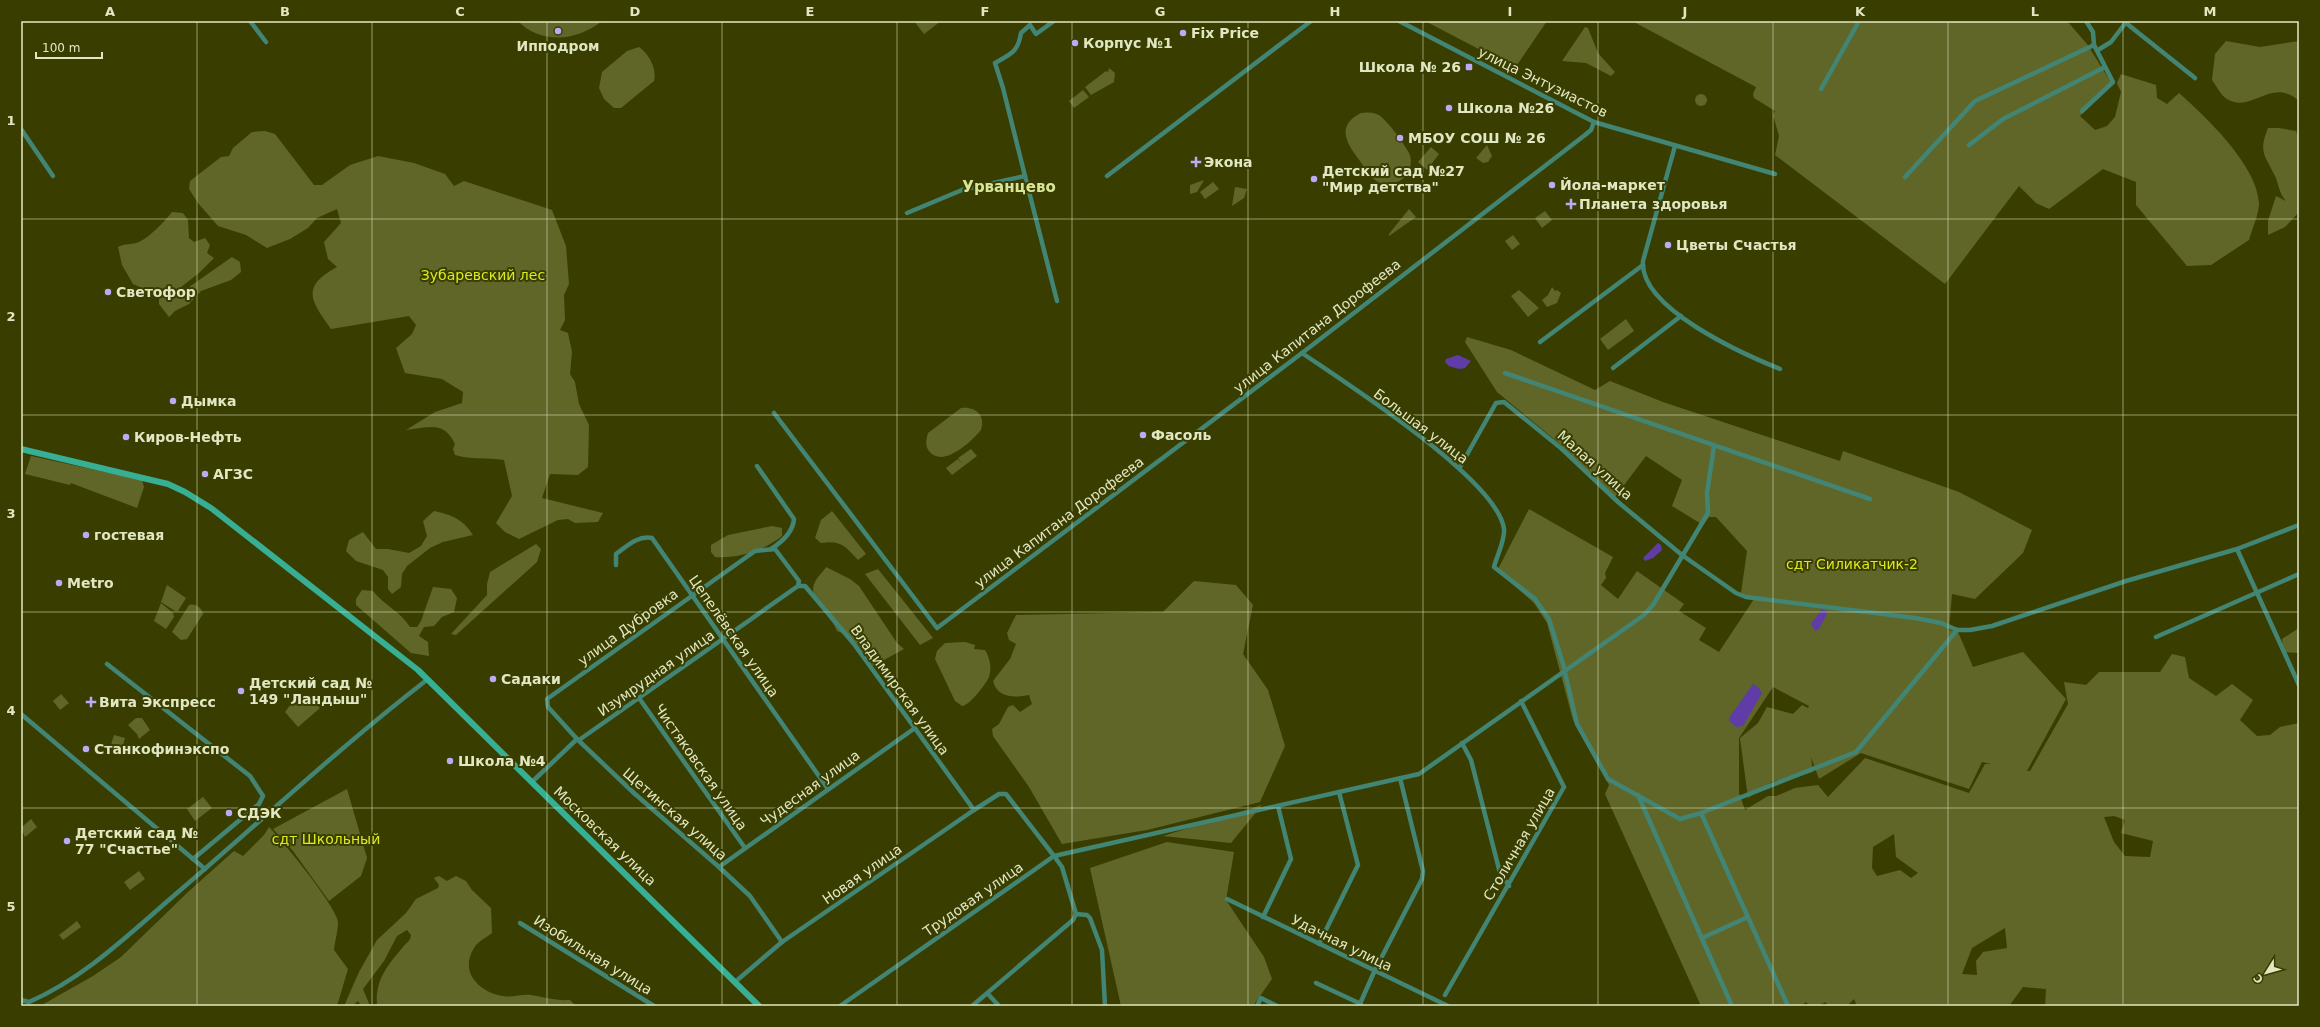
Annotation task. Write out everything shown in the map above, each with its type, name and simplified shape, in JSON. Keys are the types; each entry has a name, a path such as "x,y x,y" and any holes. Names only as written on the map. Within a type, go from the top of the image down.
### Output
{"main road":[{"name":"Московская улица","path":"21,449 166,483 185,492 211,508 434,684 759,1006"}],"street":[{"path":"250,21 266,42"},
{"path":"1054,21 1036,34 1030,25 1021,33 1020,43 1012,54 994,63 1003,88 1057,301"},
{"path":"1107,176 1311,21"},
{"name":"улица Энтузиастов","path":"1399,21 1594,122 1776,174"},
{"path":"1821,89 1859,21"},
{"path":"2082,111 2113,82 2098,50 2094,45 2092,32 2086,21"},
{"path":"2098,50 2111,42 2126,22 2195,78"},
{"path":"1905,177 1975,101 2094,45"},
{"path":"1969,145 2003,119 2105,67"},
{"name":"улица Капитана Дорофеева","path":"774,413 937,628 1302,353 1585,135 1591,130 1594,122"},
{"path":"21,129 53,176"},
{"path":"1674,146 1643,265 1644,274 1652,290 1681,316 1715,339 1737,351 1780,369"},
{"path":"907,213 962,190 1025,176"},
{"path":"1540,342 1643,265"},
{"path":"1613,368 1681,316"},
{"name":"Большая улица","path":"1302,353 1460,468 1469,477 1501,520 1503,538 1494,567 1535,599 1549,619 1564,670"},
{"path":"1505,374 1870,499"},
{"name":"Малая улица","path":"1460,468 1496,403 1504,402 1562,449 1618,502 1682,555 1736,593 1746,597 1915,618 1941,623 1957,630"},
{"path":"972,1006 988,994 1073,920 1076,914 1062,867 1054,856 1419,774 1564,670 1644,615 1653,605 1708,513 1707,493 1714,446"},
{"path":"757,466 794,519 793,526 788,534 770,550"},
{"path":"1564,670 1577,724 1608,779 1680,819 1701,813 1856,752 1957,630 1970,630 1992,626 2126,581 2237,549 2299,525"},
{"name":"Цепелёвская улица","path":"616,566 616,554 635,540 645,536 652,538 693,594 828,789"},
{"path":"2237,549 2299,685"},
{"path":"770,550 775,550 790,568 799,581 798,586"},
{"name":"улица Дубровка","path":"548,707 547,699 693,594 755,551 770,550"},
{"path":"2156,637 2299,574"},
{"name":"Владимирская улица","path":"798,586 805,586 854,644 974,810"},
{"name":"Изумрудная улица","path":"532,782 578,740 798,586"},
{"path":"107,664 250,776 263,796 259,804 193,859"},
{"path":"21,1000 25,1002 33,1001 94,963 373,723 428,679"},
{"name":"Чистяковская улица","path":"639,698 745,848"},
{"name":"Столичная улица","path":"1444,995 1509,886 1564,787 1521,701"},
{"name":"Щетинская улица","path":"548,707 578,740 635,794 750,896 782,942"},
{"path":"21,714 205,869"},
{"name":"Чудесная улица","path":"719,867 915,728"},
{"path":"1462,743 1471,760 1500,873 1509,886"},
{"path":"1316,983 1360,1005 1375,970 1422,879 1423,871 1400,778"},
{"path":"1319,944 1358,865 1339,792"},
{"name":"Новая улица","path":"735,982 782,942 999,794 1006,794 1054,856"},
{"path":"1638,795 1732,1006"},
{"path":"1263,917 1291,859 1278,806"},
{"path":"1701,813 1788,1006"},
{"name":"Трудовая улица","path":"840,1006 1054,856"},
{"name":"Удачная улица","path":"1227,899 1448,1006"},
{"path":"1076,914 1087,915 1090,918 1102,945 1105,1006"},
{"path":"1702,938 1748,917"},
{"name":"Изобильная улица","path":"520,923 654,1006"},
{"path":"988,994 999,1006"},
{"path":"1257,1006 1261,998 1277,1006"}],"green space":[{"name":"Ипподром","path":"518,21 602,21 582,33 559,38 537,34 527,29"},
{"path":"914,21 941,21 924,34"},
{"path":"1425,21 1547,21 1515,68"},
{"path":"1632,21 2067,21 2087,44 2112,84 2080,116 2095,130 2107,126 2115,117 2121,92 2117,83 2121,74 2156,85 2157,98 2167,104 2179,93 2203,115 2229,143 2250,174 2256,189 2259,204 2257,217 2249,240 2211,265 2187,266 2136,205 2136,182 2103,169 2049,209 2036,203 2019,186 1945,284 1775,155 1779,136 1773,115 1775,111 1754,98 1753,94 1756,87"},
{"path":"1585,27 1588,28 1598,53 1615,72 1611,76 1586,63 1562,61"},
{"path":"2226,41 2260,47 2299,41 2299,101 2289,94 2280,92 2271,93 2245,102 2236,102 2225,98 2212,80 2215,54"},
{"path":"639,47 643,50 651,62 655,76 654,81 621,108 614,108 604,99 599,88 602,72 627,51"},
{"path":"1109,68 1115,73 1114,82 1091,95 1085,87 1106,71 1108,72"},
{"path":"1083,90 1089,97 1074,108 1069,101"},
{"path":"1699,94 1703,94 1707,100 1703,106 1699,106 1695,102 1695,98"},
{"path":"1368,112 1379,115 1404,144 1411,158 1411,162 1409,171 1403,179 1389,184 1379,183 1369,174 1351,148 1346,136 1346,129 1353,118 1361,113"},
{"path":"2268,128 2296,131 2299,139 2299,212 2285,227 2268,235 2268,221 2276,196 2286,201 2264,154 2263,143"},
{"name":"Зубаревский лес","path":"265,131 275,134 314,185 322,185 350,165 378,156 414,163 445,174 454,186 464,181 552,210 566,246 569,284 564,295 565,320 560,330 568,333 572,352 570,374 575,382 579,404 589,425 588,467 578,475 550,474 542,498 603,513 598,522 575,523 568,519 558,520 519,539 505,532 496,523 512,496 504,460 455,455 453,449 455,444 446,431 440,428 428,427 406,430 435,412 462,403 463,392 442,379 405,373 396,348 412,334 416,325 409,316 331,329 324,319 314,302 313,295 314,288 318,281 325,274 337,267 328,259 324,242 341,223 337,209 317,218 308,228 290,239 267,248 246,235 218,226 198,203 189,189 190,181 221,157 229,156 233,148 252,132"},
{"path":"1487,145 1492,156 1488,162 1483,163 1476,158"},
{"path":"1431,147 1439,154 1427,170 1418,162"},
{"path":"1204,180 1197,192 1190,194 1190,185"},
{"path":"1213,182 1219,189 1205,199 1200,192"},
{"path":"1235,187 1247,189 1244,198 1232,206"},
{"path":"1409,209 1416,217 1389,236 1389,234"},
{"path":"1545,211 1552,220 1542,228 1535,218"},
{"path":"172,212 183,213 188,220 189,238 194,242 205,238 210,245 207,253 214,258 199,273 167,298 169,301 232,257 240,262 241,272 231,280 201,291 189,304 175,311 169,317 159,304 159,295 133,284 122,265 118,247 136,243 144,239"},
{"path":"1513,235 1520,244 1512,250 1505,241"},
{"path":"1552,287 1555,291 1557,290 1561,293 1557,303 1547,307 1542,300 1548,295"},
{"path":"1519,290 1539,308 1528,317 1511,296"},
{"path":"1626,319 1634,331 1608,350 1600,339"},
{"name":"сдт Силикатчик-2","path":"1467,337 1511,350 1595,390 1610,381 1663,402 1840,461 1843,451 1959,492 2032,530 2023,553 1975,599 1952,594 1949,630 1958,632 1973,667 2023,652 2066,699 2027,771 2030,771 2068,704 2064,682 2086,685 2099,672 2160,672 2172,654 2185,657 2189,678 2216,696 2232,684 2253,700 2240,720 2257,736 2270,735 2280,727 2299,723 2299,1006 2045,1006 2046,989 2023,987 2009,1006 1857,1006 1854,999 1847,1006 1827,1006 1826,1002 1817,1006 1809,1006 1806,1002 1801,1006 1701,1006 1605,794 1609,785 1573,720 1547,623 1534,603 1497,571 1529,509 1613,557 1605,573 1606,578 1601,585 1618,599 1637,571 1684,604 1679,611 1706,628 1699,640 1719,652 1754,599 1741,593 1747,551 1716,517 1709,517 1703,525 1672,506 1682,480 1646,456 1615,497 1560,444 1497,392 1465,342","holes":["1773,687 1809,706 1808,708 1802,705 1793,714 1767,707 1758,723 1740,738 1748,798 1772,782 1813,772 1811,757 1819,779 1861,753 1969,789 1982,762 1991,764 1985,764 1969,793 1865,758 1828,797 1818,785 1795,788 1776,796 1768,796 1745,810 1739,793 1739,738","2114,816 2125,820 2121,833 2153,841 2150,857 2125,856 2114,842 2104,817","1894,834 1896,857 1918,873 1911,878 1900,870 1877,876 1872,868 1873,847","2005,928 2007,948 1983,952 1976,961 1977,975 1962,974 1972,948"]},
{"path":"961,408 971,408 981,416 981,430 957,451 942,457 935,456 929,451 926,445 928,433"},
{"path":"971,449 977,456 952,475 946,468 958,459 963,465 958,458"},
{"path":"31,456 142,480 144,487 137,508 71,483 70,485 25,474"},
{"path":"434,511 446,514 461,521 473,535 443,542 430,548 407,566 402,574 401,587 392,594 388,589 388,577 383,570 356,561 346,551 349,540 363,532 376,549 388,549 409,553 421,546 427,536 423,521"},
{"path":"832,511 866,554 858,560 842,545 833,542 821,543 815,538 821,520"},
{"path":"772,526 782,528 782,536 759,549 733,557 715,557 711,552 711,545 728,535"},
{"path":"536,544 541,549 537,562 456,635 451,634 487,595 487,584 490,572"},
{"path":"826,567 850,579 859,586 897,643 904,649 873,666 858,645 849,637 837,631 814,595 813,588 815,582"},
{"path":"878,569 933,638 920,645 865,574"},
{"path":"1194,581 1236,585 1253,605 1243,654 1268,690 1285,746 1260,802 1147,830 1062,844 1029,787 993,736 992,729 999,724 1008,707 1013,705 1020,712 1032,704 1029,695 1007,696 1002,694 995,687 993,681 1010,659 1016,644 1009,640 1007,633 1016,615 1163,612"},
{"path":"167,585 186,598 178,611 175,611 161,602"},
{"path":"433,587 451,589 457,598 454,612 442,617 434,626 424,627 419,636 428,642 429,656 411,653 356,605 356,599 362,590 373,591 382,601 402,617 410,627 417,627 421,621"},
{"path":"161,603 173,613 174,617 166,629 154,621"},
{"path":"189,605 198,606 203,614 187,639 181,640 172,632"},
{"path":"2299,628 2299,653 2284,652 2282,639"},
{"path":"965,642 975,645 974,649 985,650 989,660 990,670 989,677 981,689 973,699 962,706 955,701 935,659 937,651 945,643"},
{"path":"300,692 320,708 298,727 285,712"},
{"path":"61,694 69,703 60,710 53,701"},
{"path":"136,718 142,718 150,730 139,739 137,734 128,725"},
{"path":"114,735 125,738 122,749 110,748"},
{"name":"сдт Школьный","path":"347,789 367,858 361,876 329,901 293,851 273,829"},
{"path":"203,797 212,808 195,821 187,809"},
{"path":"1262,805 1231,843 1163,836"},
{"path":"31,819 37,827 25,837 21,828"},
{"path":"269,827 308,874 335,914 338,922 338,929 334,950 348,969 337,1006 40,1006 93,976 121,957 188,892 234,851 243,856 264,835"},
{"path":"1167,842 1234,852 1226,900 1264,957 1272,979 1253,1006 1121,1006 1090,868"},
{"path":"139,871 145,879 130,890 124,882"},
{"path":"439,876 447,881 456,876 466,881 472,890 491,908 492,933 478,943 470,957 470,973 479,985 494,994 503,996 510,997 531,995 570,1000 576,1006 377,1006 380,981 387,967 410,939 411,935 407,930 397,936 384,961 363,989 370,1006 361,1006 358,1001 352,1006 344,1006 359,972 377,940 406,913 416,899 438,888 439,885 434,878"},
{"path":"77,921 81,927 63,940 59,935"}],"shaded area":[{"path":"1458,355 1471,361 1465,368 1459,369 1449,366 1445,362 1446,359"},
{"path":"1658,543 1661,545 1662,550 1653,558 1645,561 1643,558"},
{"path":"1822,609 1828,612 1819,629 1815,631 1811,624"},
{"path":"1753,684 1758,687 1762,693 1743,726 1736,727 1729,721 1729,718"}],"place":[{"name":"Ипподром","path":"558,31"},
{"name":"Fix Price","path":"1183,33"},
{"name":"Корпус №1","path":"1075,43"},
{"name":"Школа № 26","path":"1469,67"},
{"name":"Школа №26","path":"1449,108"},
{"name":"МБОУ СОШ № 26","path":"1400,138"},
{"name":"Экона","path":"1196,162"},
{"name":"Детский сад №27 \"Мир детства\"","path":"1314,179"},
{"name":"Йола-маркет","path":"1552,185"},
{"name":"Планета здоровья","path":"1571,204"},
{"name":"Цветы Счастья","path":"1668,245"},
{"name":"Светофор","path":"108,292"},
{"name":"Дымка","path":"173,401"},
{"name":"Фасоль","path":"1143,435"},
{"name":"Киров-Нефть","path":"126,437"},
{"name":"АГЗС","path":"205,474"},
{"name":"гостевая","path":"86,535"},
{"name":"Metro","path":"59,583"},
{"name":"Садаки","path":"493,679"},
{"name":"Детский сад № 149 \"Ландыш\"","path":"241,691"},
{"name":"Вита Экспресс","path":"91,702"},
{"name":"Станкофинэкспо","path":"86,749"},
{"name":"Школа №4","path":"450,761"},
{"name":"СДЭК","path":"229,813"},
{"name":"Детский сад № 77 \"Счастье\"","path":"67,841"}],"district":[{"name":"Урванцево","path":"1009,187"}]}
